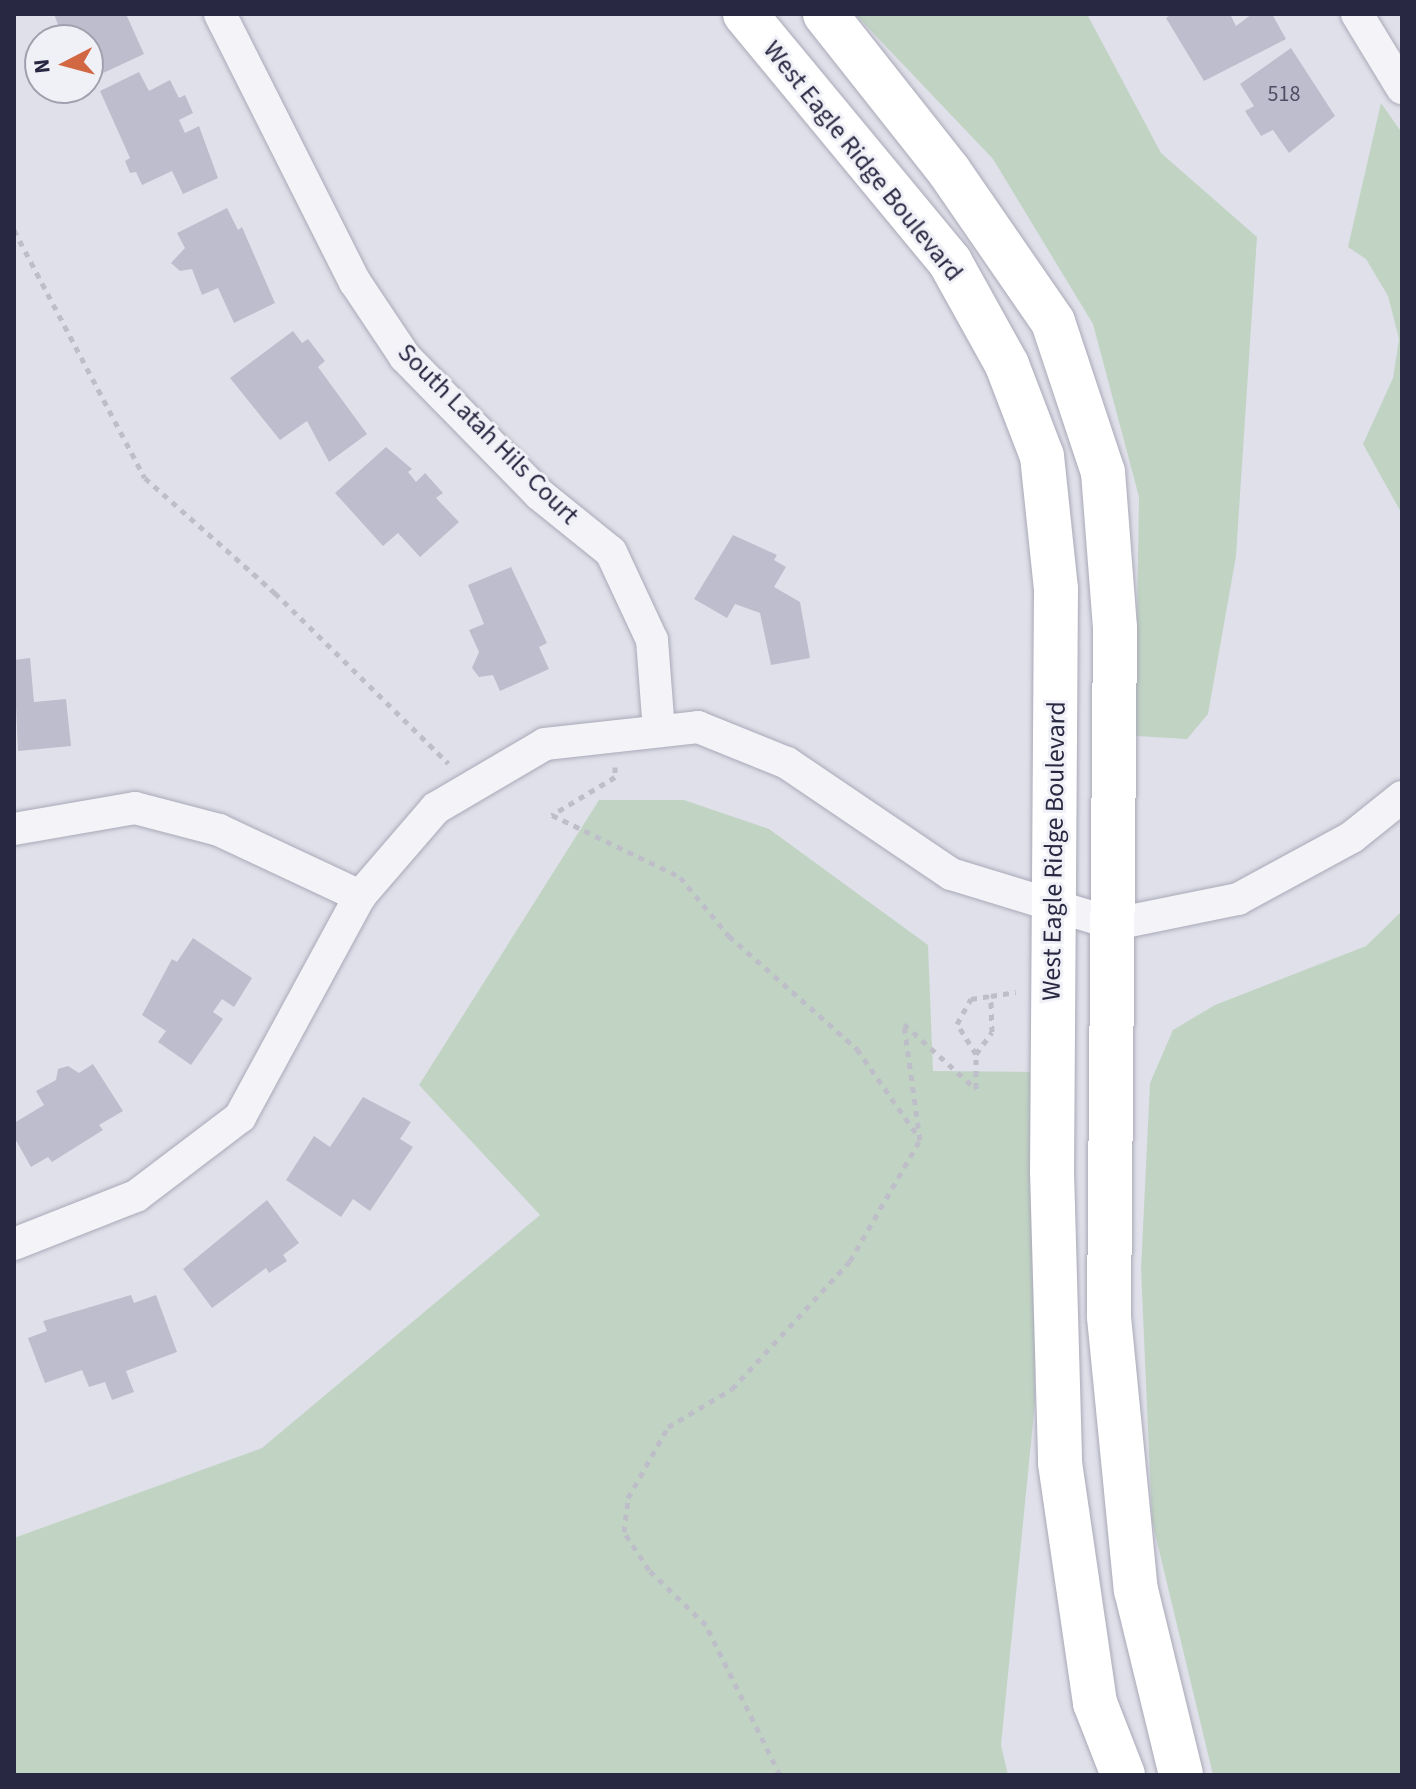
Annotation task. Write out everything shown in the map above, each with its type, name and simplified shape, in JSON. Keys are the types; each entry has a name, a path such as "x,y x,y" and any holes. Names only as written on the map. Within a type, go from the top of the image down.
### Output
{"street":[{"name":"South Latah Hils Court","path":"220,14 355,282 405,357 539,494 611,552 652,640 659,731"},
{"name":"West Eagle Ridge Boulevard","path":"745,14 950,262 1007,365 1042,456 1056,589 1053,986 1060,1463 1095,1703 1123,1775"},
{"name":"West Eagle Ridge Boulevard","path":"825,14 949,171 1053,322 1103,472 1115,628 1115,924 1109,1317 1136,1590 1181,1775"},
{"path":"1357,14 1402,88"},
{"path":"14,1244 136,1196 240,1117 360,896 436,808 545,744 698,727 787,763 951,874 1115,924 1238,899 1352,837 1402,797"},
{"path":"14,829 135,808 219,830 360,896"}],"path":[{"path":"14,230 145,478 275,593 472,787"},
{"path":"616,736 615,777 552,815 680,877 729,936 857,1049 920,1140"},
{"path":"780,1775 706,1625 649,1570 624,1532 628,1498 668,1427 732,1389 850,1261 920,1140 904,1024 976,1089 976,1054 957,1024 971,999 1053,986"},
{"path":"976,1054 992,1032 991,996"}],"green space":[{"path":"855,14 1087,14 1161,153 1257,237 1236,556 1208,714 1187,739 1135,736 1139,497 1093,324 993,159"},
{"path":"1381,103 1402,133 1402,514 1363,444 1393,378 1399,339 1388,296 1366,259 1348,247"},
{"path":"599,800 684,800 769,829 928,945 933,1071 1034,1072 1035,1402 1001,1745 1008,1775 14,1775 14,1538 262,1448 540,1215 419,1085"},
{"path":"1402,911 1402,1775 1213,1775 1152,1521 1141,1269 1150,1083 1173,1030 1215,1005 1366,946"}],"building":[{"path":"54,14 126,14 144,54 104,73 104,24 58,24"},
{"path":"1172,14 1230,14 1236,26 1252,14 1272,14 1286,39 1204,81 1166,18"},
{"path":"1291,48 1335,116 1289,153 1273,130 1261,136 1245,111 1254,106 1240,84"},
{"path":"139,72 149,91 170,80 179,98 185,95 193,113 179,120 185,133 199,126 218,178 183,194 172,171 142,185 136,172 130,173 125,161 130,158 104,100 104,89"},
{"path":"227,208 238,230 242,227 275,303 234,323 218,288 202,295 192,269 180,271 171,263 185,248 177,233"},
{"path":"293,331 302,343 308,339 325,361 318,367 367,434 329,462 307,421 280,440 230,378"},
{"path":"386,447 412,469 408,472 416,482 425,473 443,493 436,498 459,522 420,557 398,533 383,546 335,493"},
{"path":"733,535 777,555 774,560 786,567 774,587 800,602 810,658 771,665 760,613 735,604 727,618 694,599"},
{"path":"511,567 547,643 539,647 549,669 500,691 493,675 479,677 472,668 479,652 469,630 484,624 468,585"},
{"path":"30,658 34,702 66,699 71,746 18,751 14,660"},
{"path":"193,938 252,978 234,1007 222,999 213,1012 223,1019 191,1065 158,1042 166,1031 142,1015 172,959 177,962"},
{"path":"93,1064 123,1111 99,1125 103,1130 52,1162 48,1157 31,1167 14,1137 14,1123 44,1105 36,1091 56,1080 58,1069 68,1066 79,1073"},
{"path":"363,1097 411,1122 400,1139 413,1147 370,1211 353,1199 341,1217 286,1180 314,1136 330,1147"},
{"path":"267,1200 299,1243 283,1255 287,1261 269,1273 266,1268 212,1308 183,1269"},
{"path":"131,1295 134,1303 156,1295 177,1352 126,1371 134,1392 112,1400 105,1382 89,1387 82,1370 45,1383 28,1338 47,1331 43,1321"}]}
